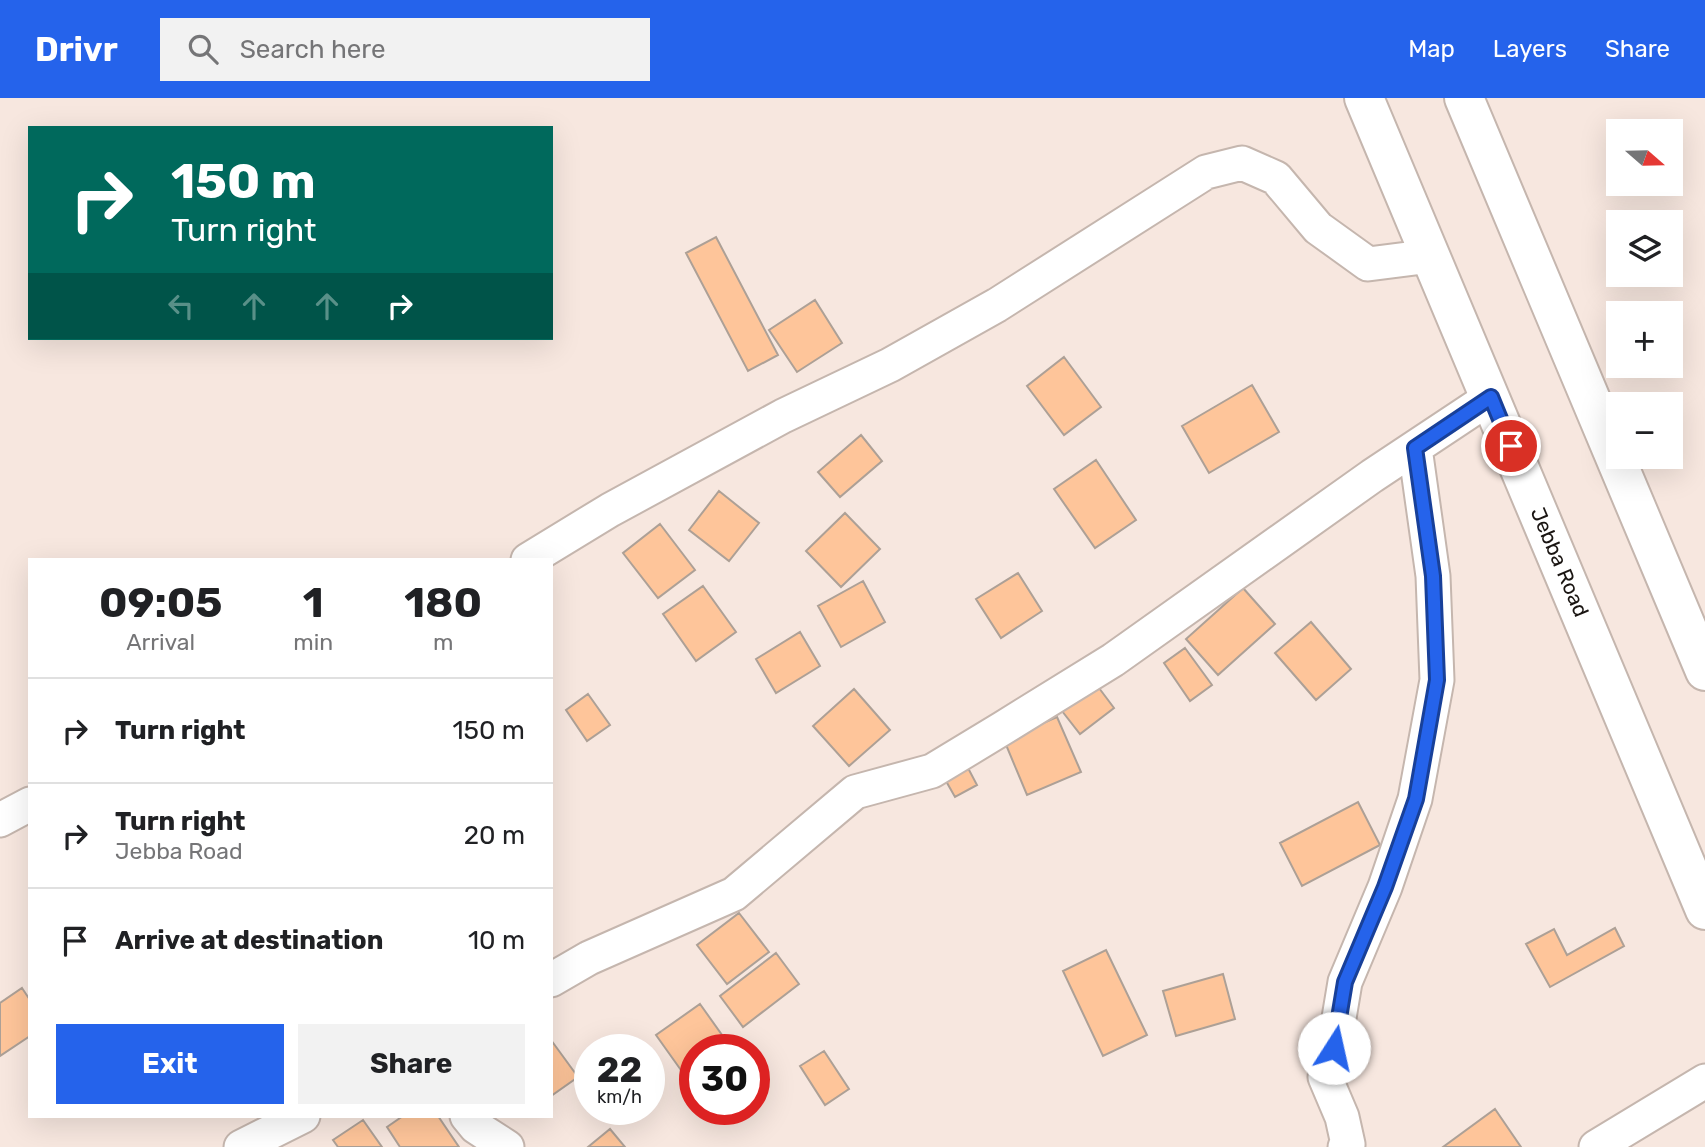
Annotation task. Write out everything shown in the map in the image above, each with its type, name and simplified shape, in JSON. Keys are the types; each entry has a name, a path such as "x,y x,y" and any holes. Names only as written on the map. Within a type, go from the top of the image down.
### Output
{"highway":[{"name":"Jebba Road","path":"1364,98 1705,910"},
{"path":"1464,98 1705,671"}],"street":[{"path":"531,558 610,510 771,422 890,365 997,305 1206,172 1242,163 1276,178 1318,228 1368,264 1431,256"},
{"path":"553,979 589,958 734,894 855,792 932,771 1113,660 1371,476 1491,397"},
{"path":"1347,1146 1342,1117 1325,1077 1334,1048 1345,982 1385,887 1416,799 1437,680 1433,576 1415,448"},
{"path":"0,820 28,805"},
{"path":"1596,1147 1705,1081"},
{"path":"241,1147 299,1118"},
{"path":"469,1118 476,1127 508,1147"}],"building":[{"path":"716,237 778,355 748,371 686,253"},
{"path":"815,300 842,343 797,372 769,330"},
{"path":"1064,357 1101,407 1064,435 1027,386"},
{"path":"1252,385 1279,432 1209,473 1182,426"},
{"path":"861,435 882,461 840,497 818,472"},
{"path":"1096,460 1136,520 1095,548 1054,489"},
{"path":"719,491 759,523 729,561 689,530"},
{"path":"845,513 880,549 841,587 806,551"},
{"path":"660,524 695,570 658,598 623,553"},
{"path":"1018,573 1042,611 1001,638 976,599"},
{"path":"863,581 885,622 841,647 818,606"},
{"path":"703,586 736,632 696,661 663,614"},
{"path":"1243,588 1275,624 1218,675 1186,639"},
{"path":"1311,622 1351,669 1316,700 1275,653"},
{"path":"800,632 820,666 776,693 756,659"},
{"path":"1185,648 1212,685 1190,701 1164,663"},
{"path":"1096,684 1114,708 1080,734 1062,711"},
{"path":"854,689 890,730 849,766 813,726"},
{"path":"588,694 610,725 587,741 566,710"},
{"path":"1057,717 1081,772 1027,795 1004,740"},
{"path":"968,768 977,785 955,797 946,781"},
{"path":"1358,802 1380,845 1302,886 1280,843"},
{"path":"739,913 769,952 727,984 697,945"},
{"path":"1615,928 1624,946 1550,987 1526,944 1554,929 1567,955"},
{"path":"1106,950 1147,1035 1103,1056 1063,971"},
{"path":"776,953 799,984 743,1027 720,996"},
{"path":"1223,974 1235,1019 1176,1036 1163,991"},
{"path":"22,988 28,997 28,1037 0,1056 0,1003"},
{"path":"700,1004 721,1034 679,1034 679,1067 665,1048 665,1034 657,1034"},
{"path":"553,1043 574,1072 574,1080 553,1095"},
{"path":"824,1051 849,1089 825,1105 800,1066"},
{"path":"1495,1109 1521,1147 1443,1147"},
{"path":"400,1118 439,1118 459,1147 400,1147 387,1127"},
{"path":"363,1120 382,1147 338,1147 333,1140"},
{"path":"610,1129 625,1147 588,1147"}],"route":[{"path":"1334,1048 1345,982 1385,887 1416,799 1437,680 1433,576 1415,448 1491,397 1511,446"}]}
